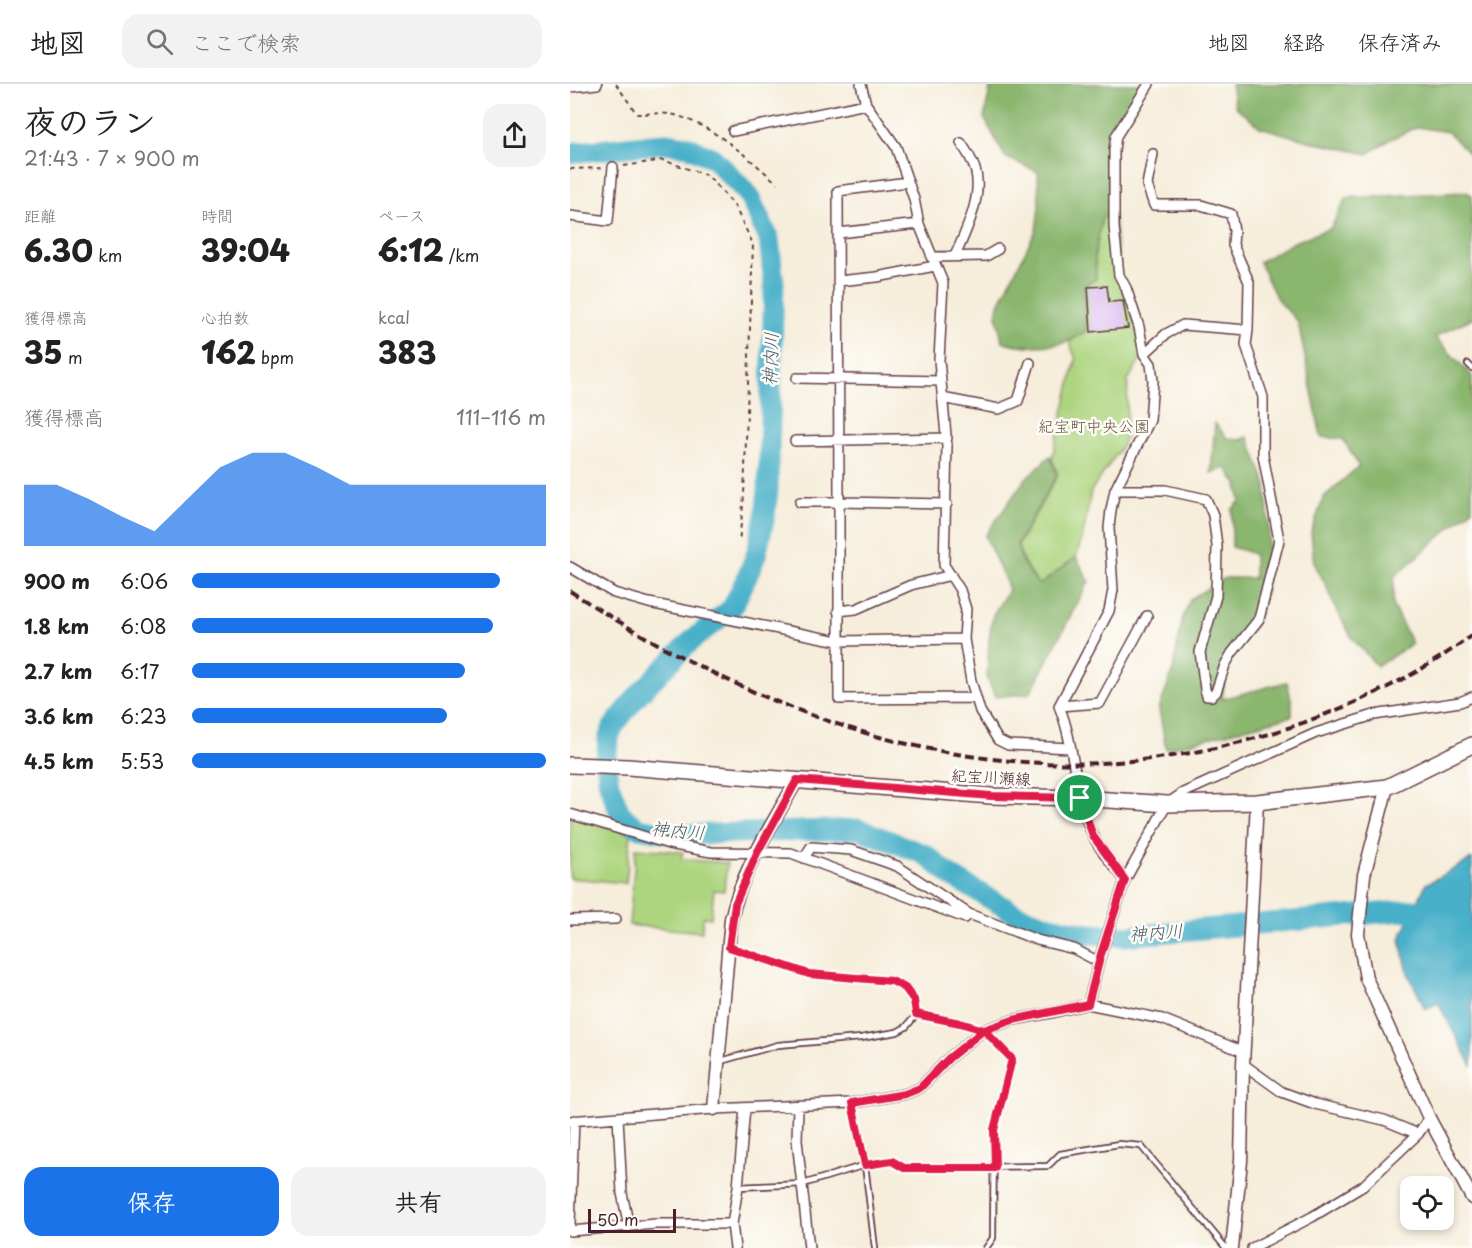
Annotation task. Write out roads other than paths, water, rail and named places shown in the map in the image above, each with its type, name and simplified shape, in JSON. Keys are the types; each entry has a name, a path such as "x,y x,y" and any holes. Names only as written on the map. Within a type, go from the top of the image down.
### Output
{"main road":[{"name":"紀宝川瀬線","path":"576,765 628,767 991,796 1080,798 1167,804 1257,802 1387,787 1472,745"}],"street":[{"path":"570,87 597,84"},
{"path":"861,84 866,104 896,147 919,224 943,283 939,360 947,438 944,565 960,590 966,609 964,639 970,681 980,711 998,740 1008,744 1070,748"},
{"path":"1125,880 1093,836 1080,798 1065,721 1059,706 1109,611 1113,590 1109,528 1115,490 1150,420 1153,381 1151,364 1144,354 1139,327 1126,288 1119,275 1114,227 1116,136 1149,84"},
{"path":"733,131 866,104"},
{"path":"955,256 972,216 976,186 975,165 961,143"},
{"path":"1115,490 1165,490 1206,499 1213,515 1217,546 1216,597 1200,652 1204,689 1207,696 1212,696 1216,692 1225,665 1232,653 1259,619 1265,603 1266,590 1279,540 1263,456 1263,397 1246,345 1248,282 1233,245 1234,231 1231,214 1201,206 1154,206 1147,185 1153,154"},
{"path":"570,216 608,222 613,167"},
{"path":"908,182 838,191 839,699 976,698"},
{"path":"838,233 919,224"},
{"path":"838,281 877,277 955,256 986,256 998,249"},
{"path":"1144,354 1166,334 1183,326 1248,330"},
{"path":"942,398 999,409 1018,401 1030,363"},
{"path":"797,378 941,381"},
{"path":"795,441 947,438"},
{"path":"800,502 946,504"},
{"path":"570,567 614,593 695,612 838,640 964,639"},
{"path":"838,611 856,609 911,585 951,575"},
{"path":"1059,706 1100,703 1147,616"},
{"path":"1088,1004 1125,880 1167,804 1183,793 1316,733 1374,715 1460,702 1472,697"},
{"path":"714,1109 735,904 757,853 797,780"},
{"path":"1387,787 1364,875 1358,934 1366,978 1429,1118 1472,1198"},
{"path":"1233,1248 1241,1161 1257,802"},
{"path":"570,814 669,844 711,852 791,853 965,918 969,914"},
{"path":"804,858 811,847 851,850 897,866 969,914 1037,940 1100,958"},
{"path":"570,920 616,919"},
{"path":"570,1224 572,1120 714,1109 852,1103 905,1094 920,1088 949,1058 984,1030 1013,1020 1088,1004 1162,1019 1244,1058 1282,1092 1315,1104 1384,1120 1418,1134"},
{"path":"798,1106 797,1140 809,1248"},
{"path":"735,1248 732,1224 738,1187 745,1108"},
{"path":"618,1117 622,1193 629,1227"},
{"path":"1252,1248 1363,1186 1418,1134 1429,1118"},
{"path":"570,1231 656,1224 732,1224"}],"lane":[{"path":"718,1062 778,1045 861,1038 897,1032 906,1027 916,1014 914,1000 905,988 892,981 809,974 729,947"},
{"path":"916,1014 984,1030 1012,1059 994,1130 993,1238 986,1248"},
{"path":"852,1103 865,1165 875,1248"},
{"path":"738,1187 803,1184 865,1165 892,1161 904,1168 1048,1166 1060,1154 1119,1144 1141,1146 1226,1248"}],"water":[{"path":"1472,859 1472,1066 1438,1003 1425,1009 1408,973 1400,939 1426,884"}],"waterway":[{"name":"神内川","path":"570,153 665,143 687,146 713,158 748,194 769,239 774,283 768,490 756,555 732,608 691,641 637,696 613,727 608,739 606,762 609,784 619,811 627,820 639,828 680,835 859,829 926,855 951,876 1018,915 1050,926 1089,934 1125,936 1413,910"}],"railway":[{"path":"570,591 653,641 737,684 823,719 911,745 1001,760 1093,763 1186,754 1282,730 1332,712 1381,690 1428,665 1472,635"}],"park label":[{"name":"紀宝町中央公園","path":"1094,426"}]}
